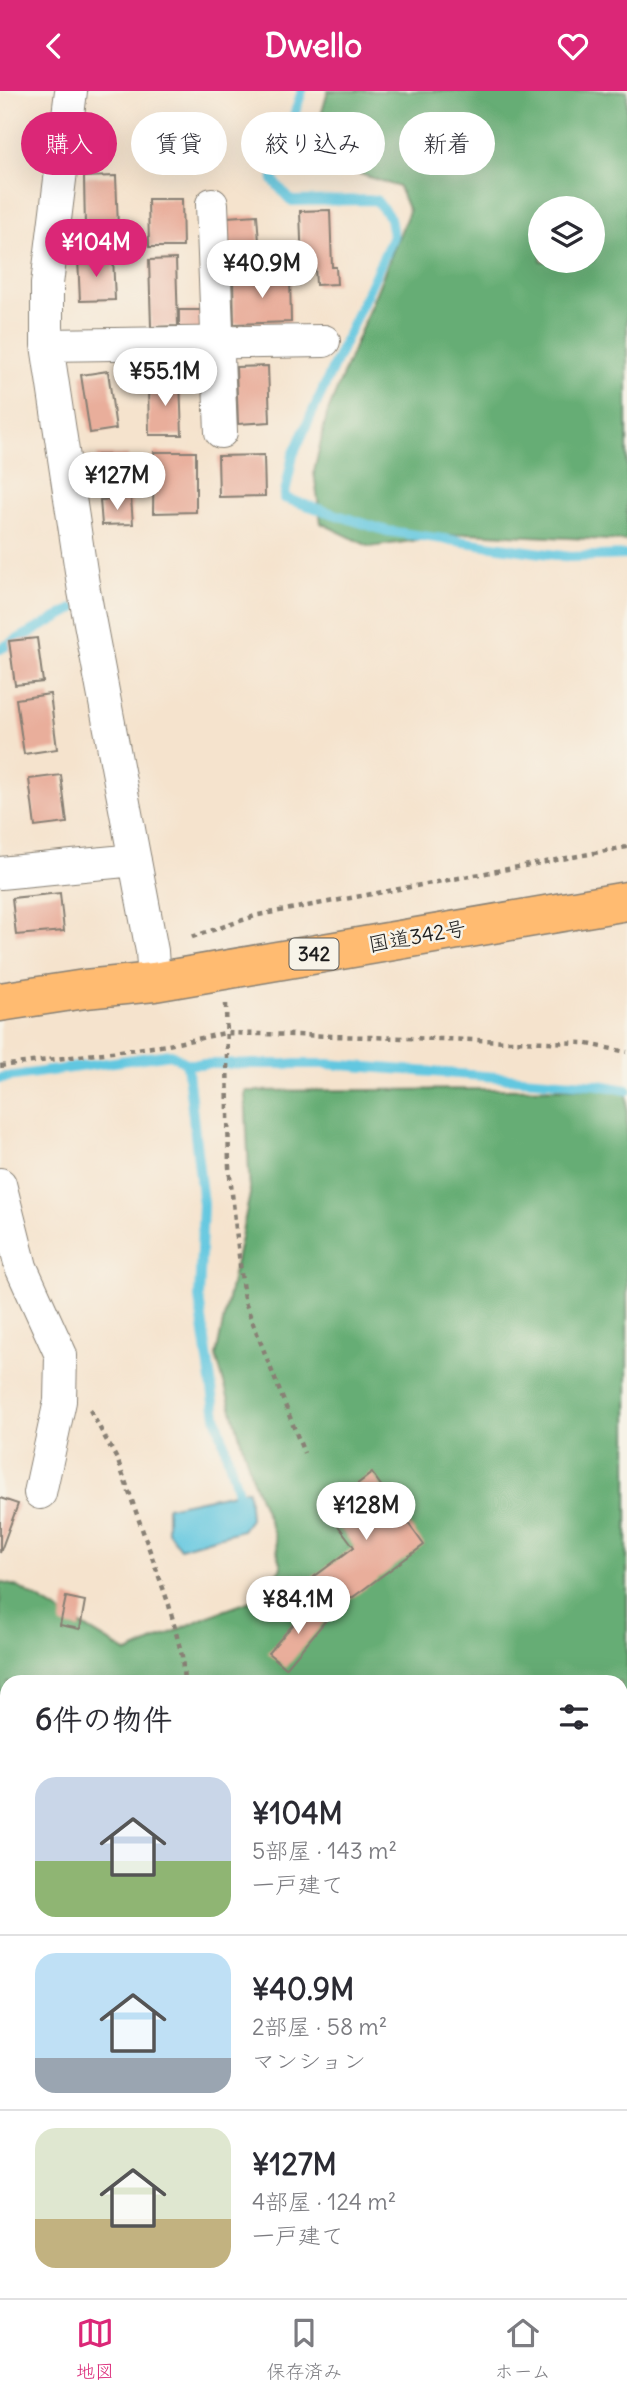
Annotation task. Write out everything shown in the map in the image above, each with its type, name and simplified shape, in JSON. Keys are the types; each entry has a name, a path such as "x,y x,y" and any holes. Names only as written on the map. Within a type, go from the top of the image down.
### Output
{"highway":[{"name":"国道342号","path":"0,1002 85,989 153,967 227,968 627,901"}],"street":[{"path":"71,91 47,284 47,345 84,591 153,967"},
{"path":"212,204 221,432"},
{"path":"47,345 324,341"},
{"path":"0,873 135,860"},
{"path":"0,1184 21,1266 61,1355 60,1401 40,1493"}],"path":[{"path":"153,967 258,915 627,847"},
{"path":"227,968 225,1033 229,1167 244,1300 304,1453"},
{"path":"0,1066 168,1045 225,1033 583,1043 627,1052"},
{"path":"86,1402 118,1461 170,1605 182,1656 183,1675"}],"green space":[{"path":"328,91 627,91 627,541 468,533 370,547 321,523 314,472 327,414 409,211 399,187 363,175 385,175 385,112 322,112"},
{"path":"616,1088 627,1092 627,1675 0,1675 0,1582 18,1587 128,1653 206,1617 251,1601 281,1568 274,1534 252,1478 216,1356 250,1194 245,1091"}],"water":[{"path":"248,1490 250,1519 242,1530 180,1548 167,1530 167,1507"}],"building":[{"path":"116,176 118,227 85,227 84,177"},
{"path":"148,199 182,199 183,247 149,247"},
{"path":"330,210 332,267 336,267 337,284 316,285 315,267 302,267 300,211"},
{"path":"257,215 260,255 229,257 227,217"},
{"path":"113,257 115,300 80,301 78,258"},
{"path":"176,259 178,326 151,327 149,260"},
{"path":"290,276 291,322 234,324 233,278"},
{"path":"179,310 206,310 206,332 179,333"},
{"path":"268,366 270,422 238,424 236,367"},
{"path":"108,371 116,429 90,433 81,375"},
{"path":"180,380 182,435 149,435 148,381"},
{"path":"154,452 196,452 196,512 153,513"},
{"path":"97,455 128,455 128,491 96,491"},
{"path":"264,455 265,496 219,497 218,456"},
{"path":"131,498 133,524 102,525 100,500"},
{"path":"37,638 43,682 15,685 9,641"},
{"path":"50,694 57,749 24,754 16,699"},
{"path":"61,775 67,823 35,827 29,779"},
{"path":"60,893 64,931 16,935 12,898"},
{"path":"372,1473 424,1545 334,1611 311,1579 354,1547 325,1508"},
{"path":"0,1498 18,1504 0,1553"},
{"path":"66,1597 85,1601 80,1629 60,1625"},
{"path":"311,1604 328,1618 286,1668 268,1653"}],"waterway":[{"path":"302,91 273,180 291,201 376,200 390,218 393,236 293,455 284,498 387,531 570,557 627,555"},
{"path":"0,649 73,609"},
{"path":"0,1078 171,1054 187,1064 328,1064 599,1085 627,1090"},
{"path":"187,1064 203,1204 199,1298 216,1416 238,1492"}]}
